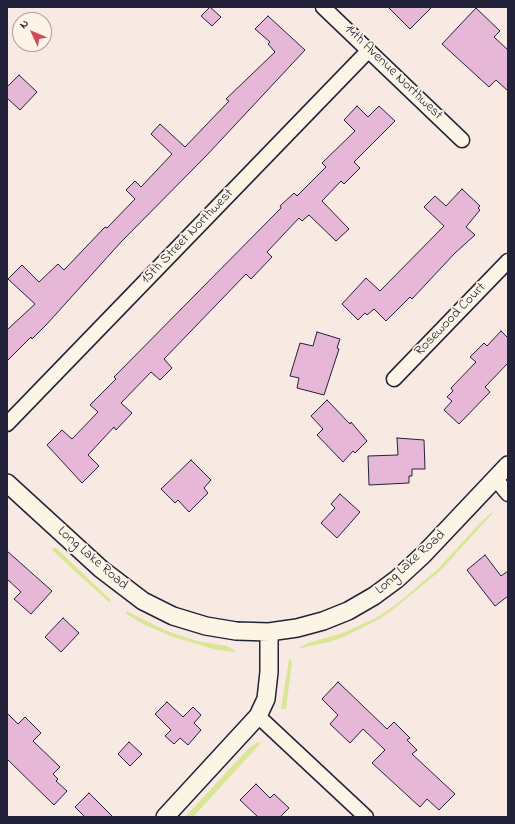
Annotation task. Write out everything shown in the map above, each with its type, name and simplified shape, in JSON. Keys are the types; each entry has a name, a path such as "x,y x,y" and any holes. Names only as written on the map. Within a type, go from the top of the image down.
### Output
{"street":[{"name":"14th Avenue Northwest","path":"323,7 462,140"},
{"name":"15th Street Northwest","path":"7,424 368,51"},
{"name":"Rosewood Court","path":"394,379 508,261"},
{"name":"Long Lake Road","path":"7,483 101,570 143,601 173,616 206,626 236,632 269,632 297,628 323,621 348,611 374,596 424,555 508,465"},
{"path":"495,478 508,494"},
{"path":"165,817 258,716 266,699 269,672 269,632"},
{"path":"258,716 366,817"}],"green space":[{"path":"491,513 493,513 440,571 381,618 346,636 329,642 297,649 308,643 343,633 376,618 397,604 438,569"},
{"path":"56,548 111,600 109,602 51,549"},
{"path":"127,611 164,630 197,641 227,646 234,650 234,652 217,650 173,637 145,625 128,615 126,613"},
{"path":"289,659 291,659 292,664 286,709 281,709"},
{"path":"258,742 261,743 193,817 185,817 249,748"}],"building":[{"path":"210,7 221,17 212,26 201,16"},
{"path":"388,7 432,7 410,29"},
{"path":"476,8 500,31 494,37 508,50 508,91 496,80 489,87 442,44"},
{"path":"268,16 305,50 207,155 121,242 47,324 32,339 31,337 7,361 7,330 35,304 8,279 22,265 39,282 58,264 64,270 105,227 107,228 135,199 126,190 135,181 141,187 172,154 151,134 160,124 185,147 229,101 226,99 275,52 268,44 270,42 255,29"},
{"path":"19,75 37,92 20,110 7,98 7,87"},
{"path":"357,106 368,117 379,106 395,121 354,162 360,168 344,184 341,181 322,201 349,229 336,241 309,215 302,221 299,218 267,252 272,257 251,279 246,274 164,359 172,368 160,380 151,372 121,403 132,413 116,430 114,427 88,455 99,466 82,483 47,445 62,430 72,439 98,412 90,405 116,379 114,377 281,208 280,206 294,193 297,196 326,167 322,163 355,131 344,120"},
{"path":"462,189 480,206 478,208 480,210 466,227 475,235 455,253 412,299 410,297 386,321 374,309 367,315 365,313 358,320 342,304 366,278 380,291 444,226 424,207 435,196 446,206"},
{"path":"501,331 508,338 508,363 485,387 490,392 459,424 444,410 452,401 447,397 453,391 451,388 476,362 470,357 484,343 487,346"},
{"path":"317,332 340,339 337,348 339,349 324,395 297,388 299,378 290,376 300,343 313,346"},
{"path":"327,400 350,424 351,422 367,441 355,453 353,451 343,462 317,435 323,429 311,416"},
{"path":"397,438 424,440 425,469 412,469 412,476 409,476 409,483 369,485 368,456 398,455"},
{"path":"191,460 211,480 204,488 208,493 189,512 178,500 175,503 161,489"},
{"path":"340,494 360,512 337,538 321,523 335,508 331,504"},
{"path":"7,551 52,591 31,614 14,599 21,592 7,579"},
{"path":"485,555 501,576 508,571 508,596 495,606 467,570"},
{"path":"63,618 79,633 61,652 45,637"},
{"path":"338,682 387,729 394,722 410,738 407,740 417,750 412,754 455,794 439,810 427,799 420,807 372,763 385,750 363,729 350,743 330,724 338,715 322,699"},
{"path":"167,702 183,717 193,707 201,715 194,723 201,730 188,745 180,738 174,744 165,736 171,730 155,714"},
{"path":"7,713 18,724 25,717 41,733 33,741 60,767 53,774 58,779 56,781 67,791 54,805 7,759"},
{"path":"129,742 142,754 130,766 118,754"},
{"path":"256,784 270,798 274,794 289,808 280,817 258,817 240,800"},
{"path":"89,793 113,817 85,817 75,807"}]}
